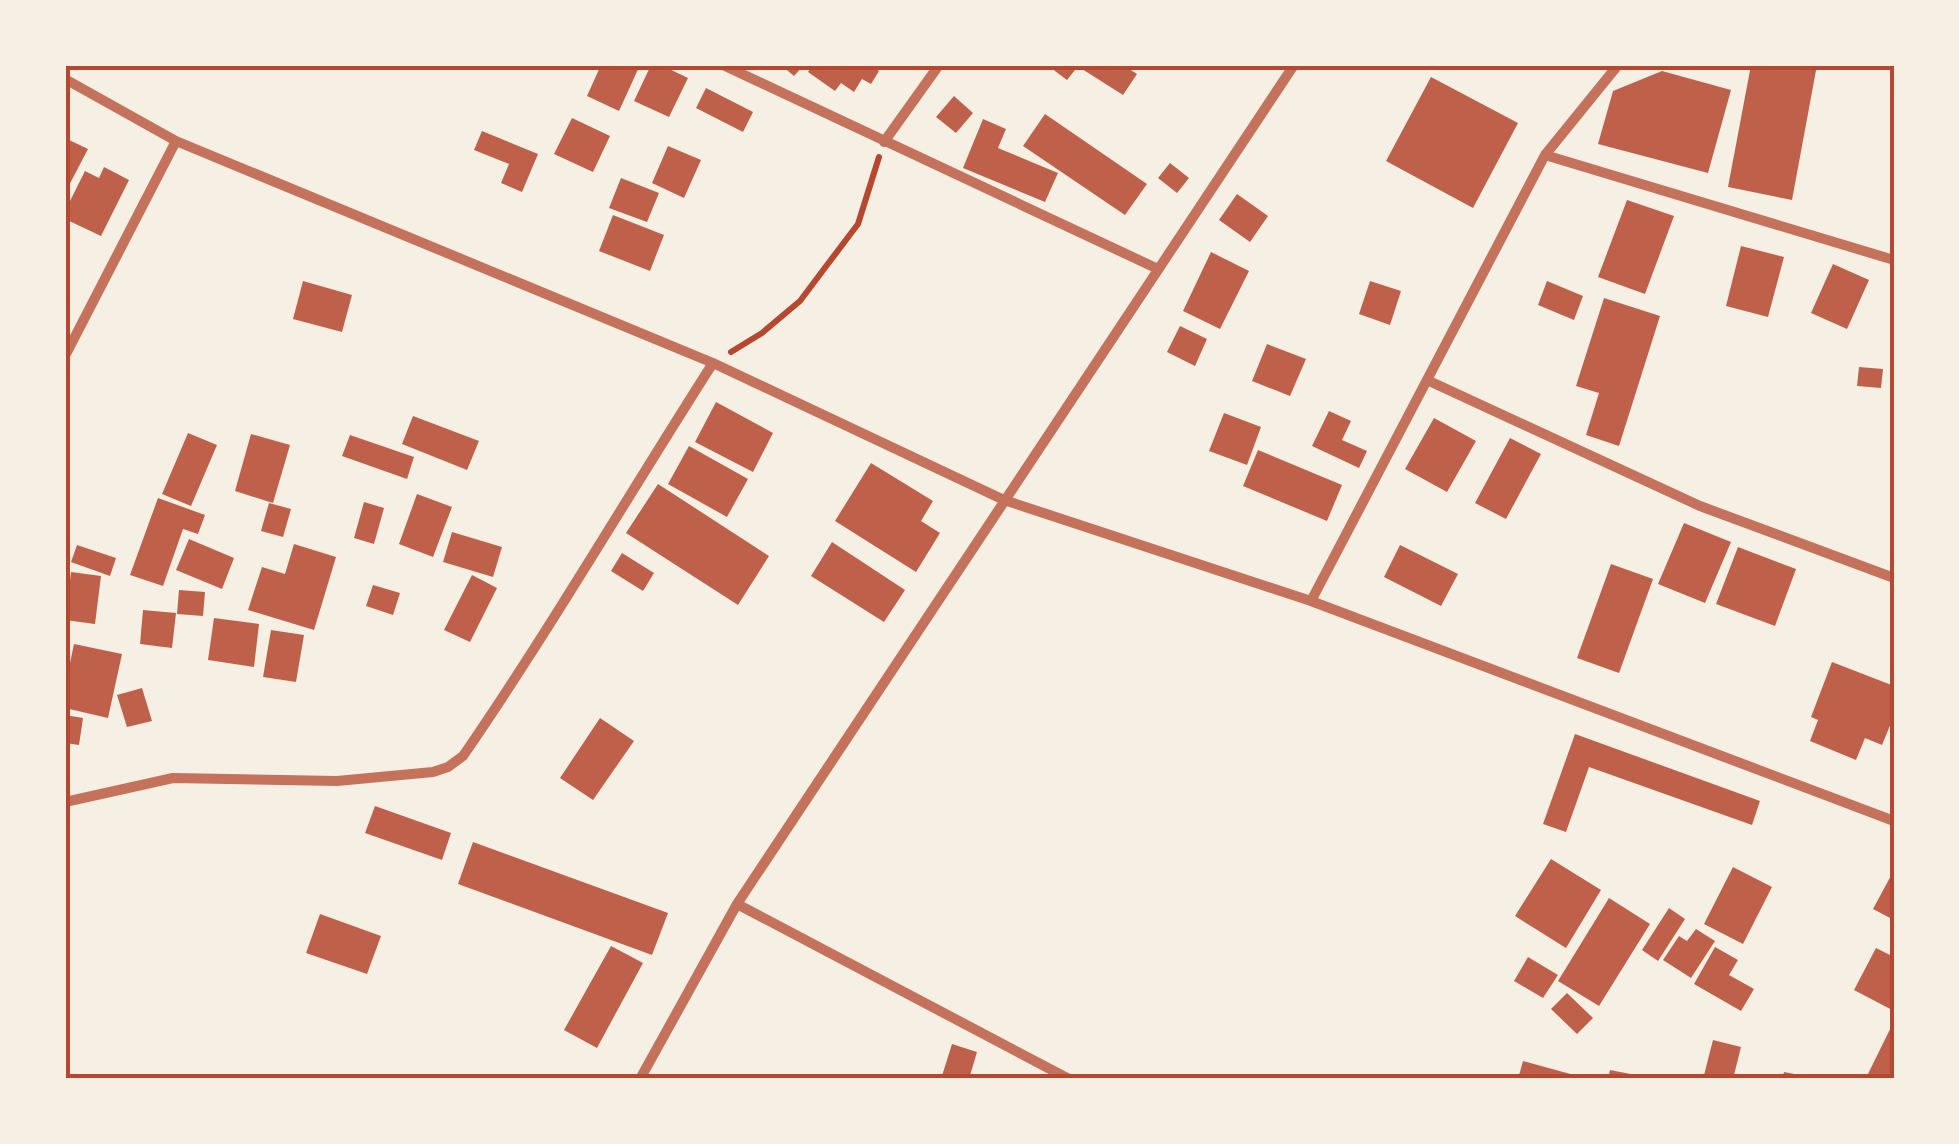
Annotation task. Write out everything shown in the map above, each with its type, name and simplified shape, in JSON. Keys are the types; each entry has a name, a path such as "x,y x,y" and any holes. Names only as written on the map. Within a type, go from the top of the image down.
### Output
{"street":[{"path":"723,65 1158,268"},
{"path":"884,142 939,65"},
{"path":"640,1079 737,904 1294,65"},
{"path":"1311,601 1546,155 1618,65"},
{"path":"65,79 176,140 712,363 1004,500 1311,601 1894,821"},
{"path":"65,356 176,140"},
{"path":"1546,155 1894,260"},
{"path":"65,802 173,778 337,781 433,772 448,767 463,756 534,652 712,363"},
{"path":"1427,380 1700,506 1894,578"},
{"path":"737,904 1069,1079"}],"path":[{"path":"712,363 762,333 800,300 858,224 884,142"}],"building":[{"path":"601,65 640,65 619,111 587,96"},
{"path":"651,65 661,65 688,78 669,117 634,101"},
{"path":"781,65 804,65 794,76"},
{"path":"812,65 871,65 879,71 871,84 862,79 854,92 841,83 835,91 808,72"},
{"path":"1047,65 1079,65 1067,80"},
{"path":"1085,65 1123,65 1137,74 1123,95 1082,69"},
{"path":"1751,65 1817,65 1792,200 1728,187"},
{"path":"1662,71 1731,90 1708,173 1598,144 1613,91"},
{"path":"1431,77 1518,123 1473,208 1386,161"},
{"path":"706,88 753,112 743,132 696,108"},
{"path":"954,96 973,113 956,133 936,117"},
{"path":"1045,114 1147,184 1125,215 1023,146"},
{"path":"572,118 610,136 593,172 554,154"},
{"path":"983,119 1006,129 998,148 1058,173 1045,202 963,168"},
{"path":"482,131 538,154 522,192 501,183 509,164 474,150"},
{"path":"65,138 88,149 65,193"},
{"path":"668,146 701,160 684,198 652,183"},
{"path":"1170,163 1189,178 1177,193 1158,178"},
{"path":"104,167 129,180 101,236 65,219 65,211 85,171 99,178"},
{"path":"621,178 659,193 647,222 609,208"},
{"path":"1237,194 1268,216 1250,242 1219,220"},
{"path":"1627,200 1674,216 1645,294 1598,277"},
{"path":"613,215 664,235 650,271 599,251"},
{"path":"1741,246 1784,257 1768,317 1726,306"},
{"path":"1211,252 1249,271 1220,329 1183,311"},
{"path":"1833,264 1869,280 1847,329 1811,313"},
{"path":"303,281 352,295 342,332 293,319"},
{"path":"1370,281 1401,291 1390,325 1359,314"},
{"path":"1547,281 1583,296 1574,320 1538,305"},
{"path":"1604,298 1660,316 1619,446 1586,435 1599,393 1576,386"},
{"path":"1180,326 1207,339 1195,366 1167,352"},
{"path":"1267,344 1306,359 1290,396 1252,381"},
{"path":"1859,367 1883,369 1881,388 1857,386"},
{"path":"716,402 773,433 753,472 695,442"},
{"path":"1329,411 1351,421 1342,440 1367,451 1359,468 1312,446"},
{"path":"1224,413 1261,427 1247,465 1209,451"},
{"path":"413,416 479,441 467,470 402,444"},
{"path":"1434,418 1476,441 1447,492 1405,469"},
{"path":"188,433 217,445 191,506 162,494"},
{"path":"251,434 290,445 273,503 235,491"},
{"path":"350,435 414,457 407,479 342,456"},
{"path":"1510,438 1541,454 1506,519 1475,503"},
{"path":"689,446 748,479 727,517 668,484"},
{"path":"1258,450 1342,485 1327,521 1243,486"},
{"path":"871,463 933,501 921,521 940,533 916,572 835,521"},
{"path":"658,484 769,556 738,605 626,533"},
{"path":"417,494 452,507 433,557 399,544"},
{"path":"158,498 205,515 198,534 183,529 163,586 130,575"},
{"path":"364,502 384,508 374,544 354,538"},
{"path":"269,503 291,509 283,537 261,531"},
{"path":"1684,523 1731,542 1705,603 1658,584"},
{"path":"452,532 502,547 493,577 443,562"},
{"path":"189,539 234,558 222,589 176,570"},
{"path":"832,542 905,590 884,622 811,576"},
{"path":"294,544 336,557 314,630 248,610 262,567 285,574"},
{"path":"77,545 116,558 110,576 71,562"},
{"path":"1400,545 1458,574 1441,606 1384,577"},
{"path":"1738,547 1796,569 1775,626 1716,604"},
{"path":"622,553 654,573 643,591 611,571"},
{"path":"1611,564 1653,579 1619,673 1577,658"},
{"path":"71,572 101,576 95,624 65,620"},
{"path":"472,575 497,588 470,642 444,630"},
{"path":"373,585 400,593 393,615 366,606"},
{"path":"179,590 205,592 203,616 177,614"},
{"path":"143,610 176,613 172,648 140,644"},
{"path":"214,618 259,624 254,667 208,660"},
{"path":"271,630 304,635 296,682 263,677"},
{"path":"74,644 122,654 108,718 65,708 65,686"},
{"path":"1832,662 1894,686 1894,716 1882,745 1865,738 1856,760 1810,741 1818,720 1811,717"},
{"path":"142,688 152,721 127,727 117,695"},
{"path":"65,715 83,718 79,745 65,743"},
{"path":"600,718 634,741 593,800 560,778"},
{"path":"1575,734 1760,801 1752,825 1589,767 1566,832 1543,824"},
{"path":"375,806 451,833 442,860 365,833"},
{"path":"473,842 668,913 652,955 458,884"},
{"path":"1551,859 1601,890 1566,948 1515,916"},
{"path":"1733,867 1772,887 1743,944 1704,924"},
{"path":"1894,870 1894,920 1873,909"},
{"path":"1609,898 1650,924 1599,1006 1558,981"},
{"path":"1669,908 1685,919 1658,961 1642,950"},
{"path":"320,914 381,936 367,974 306,953"},
{"path":"1696,929 1715,941 1691,978 1663,960 1679,936 1687,941"},
{"path":"611,946 643,963 597,1048 564,1030"},
{"path":"1715,947 1738,960 1729,975 1754,989 1741,1011 1694,984"},
{"path":"1876,948 1894,957 1894,1011 1854,990"},
{"path":"1528,957 1558,975 1543,998 1514,981"},
{"path":"1567,993 1593,1018 1577,1034 1551,1009"},
{"path":"1894,1021 1894,1079 1879,1079 1868,1074"},
{"path":"1713,1040 1741,1047 1733,1079 1703,1079"},
{"path":"952,1044 977,1052 969,1079 941,1079"},
{"path":"1523,1061 1585,1078 1585,1079 1518,1079"},
{"path":"1610,1070 1646,1077 1646,1079 1608,1079"},
{"path":"1784,1072 1810,1077 1810,1079 1782,1079"}]}
